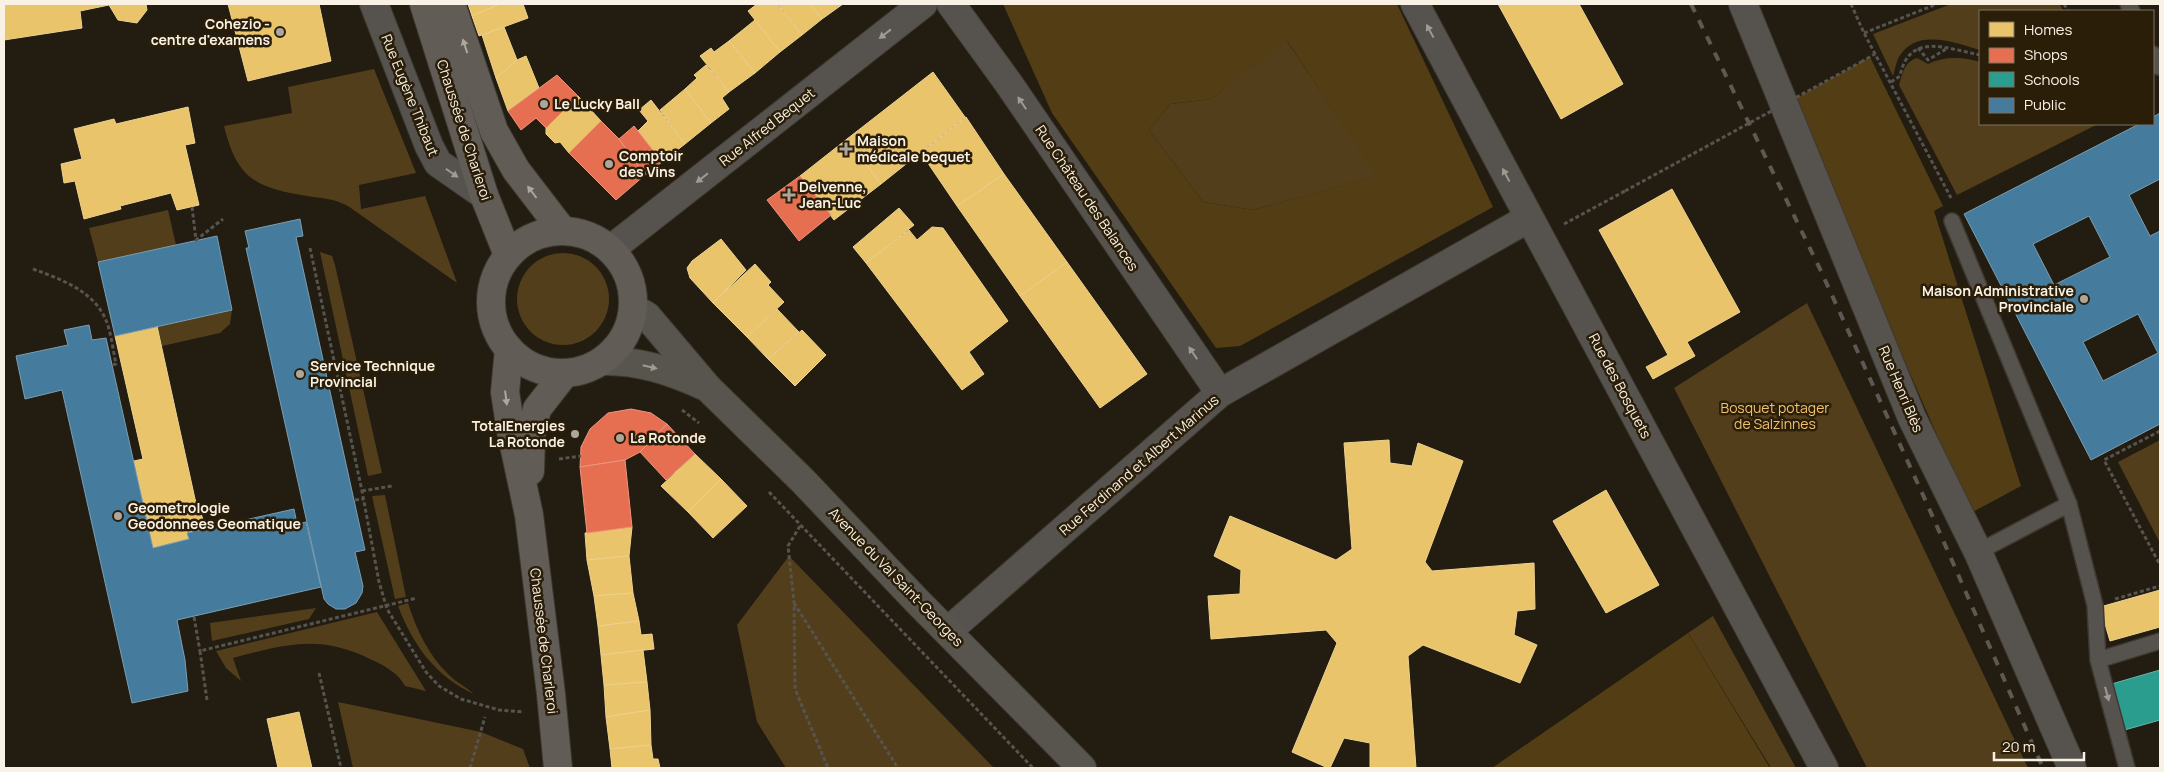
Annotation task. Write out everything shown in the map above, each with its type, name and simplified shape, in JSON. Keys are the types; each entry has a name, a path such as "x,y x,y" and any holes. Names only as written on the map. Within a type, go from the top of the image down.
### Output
{"main road":[{"name":"Chaussée de Charleroi","path":"424,4 484,195 508,255"},
{"name":"Chaussée de Charleroi","path":"451,4 494,130 516,170 562,230"},
{"path":"562,230 591,236 611,249 624,266 632,286 633,308 625,334 618,347 602,361 578,372 566,374 544,371 532,366 508,349 497,330 491,308 492,289 498,271 508,255 533,237 562,230"},
{"name":"Avenue du Val Saint-Georges","path":"633,308 648,316 708,388 803,481 1082,768"},
{"name":"Chaussée de Charleroi","path":"508,349 505,392 511,431 529,515 558,768"},
{"name":"Avenue du Val Saint-Georges","path":"602,361 623,361 674,372 708,388"},
{"name":"Chaussée de Charleroi","path":"529,515 531,435 537,409 566,374"}],"street":[{"name":"Rue Eugène Thibaut","path":"374,4 429,146 438,163 484,195"},
{"name":"Rue Alfred Bequet","path":"611,249 923,4"},
{"name":"Rue Château des Balances","path":"951,4 1014,92 1220,393"},
{"name":"Rue des Bosquets","path":"1415,4 1824,768"},
{"name":"Rue Henri Blès","path":"1749,6 1912,418 1978,552 2072,768"},
{"name":"Rue Ferdinand et Albert Marinus","path":"948,631 1220,393 1534,227"}],"lane":[{"path":"1952,221 2069,504 2095,605 2098,660 2127,768"},
{"path":"1978,552 2069,504"},
{"path":"2098,660 2160,641"}],"path":[{"path":"1852,4 1864,33 1952,201"},
{"path":"1864,33 1936,4"},
{"path":"1891,82 1900,76 1905,60 1918,48 1934,46 1979,55"},
{"path":"1918,48 1928,60 1948,49"},
{"path":"1534,227 1625,191 1875,54"},
{"path":"192,207 196,240 223,219"},
{"path":"310,248 364,499 379,582 386,604 426,672 439,686 461,699 499,710 553,715"},
{"path":"33,269 68,282 96,306 106,318 116,364 112,365"},
{"path":"676,406 704,427"},
{"path":"2160,431 2104,460 2160,566"},
{"path":"362,490 392,486"},
{"path":"764,486 800,526 1033,768"},
{"path":"354,500 364,499"},
{"path":"800,526 788,546 794,602 795,689 828,768"},
{"path":"2095,605 2160,586"},
{"path":"200,651 386,604 417,598"},
{"path":"794,602 898,768"},
{"path":"194,617 207,700"},
{"path":"319,674 341,768"},
{"path":"470,768 485,717"}],"green space":[{"path":"1951,4 2060,4 2063,10 1979,10 1979,50 1948,41 1926,40 1915,42 1906,48 1899,57 1893,76 1873,34"},
{"path":"1286,40 1378,176 1253,210 1203,202 1149,130 1170,104 1211,99"},
{"path":"1917,58 1928,64 1934,61 1954,58 1979,62 1979,125 2096,125 1957,195 1899,85 1903,72 1909,62"},
{"path":"374,69 416,173 359,185 361,209 425,196 457,283 348,206 333,200 274,189 251,178 235,158 229,144 224,126 292,113 288,87"},
{"path":"168,210 176,245 98,262 89,228"},
{"path":"320,252 332,256 335,265 382,473 368,476"},
{"path":"563,253 572,254 589,261 601,273 608,290 608,308 601,325 589,337 572,344 563,345 554,344 537,337 525,325 518,308 517,299 518,290 525,273 537,261 554,254"},
{"name":"Bosquet potager de Salzinnes","path":"1807,303 2028,768 1867,768 1674,388"},
{"path":"232,310 230,324 220,333 162,346 157,326"},
{"path":"2160,440 2160,543 2118,462"},
{"path":"385,495 406,597 395,599 372,496"},
{"path":"789,556 994,768 786,768 757,722 737,625"},
{"path":"408,603 415,623 429,651 452,678 474,694 460,687 437,669 418,646 398,606"},
{"path":"316,608 309,619 212,641 210,623"},
{"path":"377,612 426,691 405,686 391,670 381,664 336,647 303,644 270,649 233,658 241,681 226,668 216,651"},
{"path":"1713,616 1796,768 1771,768 1688,633"},
{"path":"338,702 481,732 523,749 530,768 353,768"}],"shaded area":[{"path":"1003,4 1397,4 1493,207 1240,346 1216,348 1052,113","holes":["1287,41 1377,176 1253,210 1203,202 1149,130 1170,104 1211,99"]},
{"path":"1870,57 1943,206 1934,211 2021,486 1971,513 1791,101"},
{"path":"1688,633 1770,768 1492,768"}],"building: Homes":[{"path":"4,4 146,4 147,10 137,23 118,20 109,5 80,11 82,28 4,40"},
{"name":"Cohezio - centre d'examens","path":"228,4 319,4 331,61 248,81"},
{"path":"468,4 500,4 472,16"},
{"path":"500,4 523,4 528,18 479,36 472,16"},
{"path":"757,4 777,4 802,35 780,52 748,11"},
{"path":"778,4 810,4 822,19 802,35"},
{"path":"810,4 843,4 822,19"},
{"path":"1498,4 1579,4 1623,84 1561,119"},
{"path":"755,20 780,52 755,73 729,41"},
{"path":"504,27 517,60 496,78 482,35"},
{"path":"729,41 755,73 729,92 700,56 711,48 714,52"},
{"path":"526,56 539,88 508,111 496,78 517,60"},
{"path":"706,65 729,92 722,98 729,109 711,123 685,89 697,78 694,75"},
{"path":"933,72 965,117 881,184 847,139"},
{"path":"685,89 711,123 685,144 660,110"},
{"path":"578,96 601,121 569,153 560,142 555,143 546,134 546,128"},
{"path":"651,100 685,144 662,162 638,131 648,121 639,110"},
{"path":"188,107 195,143 185,145 199,205 177,210 171,193 120,206 121,209 84,219 75,181 64,183 61,164 82,159 74,129 114,119 116,124"},
{"path":"966,117 1004,174 957,206 921,153"},
{"path":"847,139 881,184 834,220 800,176"},
{"path":"1004,174 1067,262 1020,296 957,206"},
{"path":"1672,189 1740,312 1687,342 1695,356 1653,379 1646,367 1668,355 1599,230"},
{"path":"899,208 914,225 866,263 853,247"},
{"path":"932,227 943,228 1008,321 969,352 984,374 962,390 866,263 909,230 917,240"},
{"path":"721,239 746,270 713,303 690,278 687,268 692,261"},
{"path":"1067,262 1147,374 1100,408 1020,296"},
{"path":"755,264 771,282 768,285 784,302 747,337 713,303"},
{"path":"777,309 799,332 768,359 747,337"},
{"path":"157,326 195,499 207,529 187,533 189,539 153,548 134,461 143,459 115,336"},
{"path":"802,330 826,355 795,386 768,359"},
{"path":"1389,440 1390,463 1412,466 1418,443 1463,461 1425,562 1432,571 1534,563 1535,609 1517,611 1514,635 1537,645 1520,683 1423,645 1408,656 1416,768 1370,768 1370,743 1344,738 1330,768 1328,768 1292,752 1337,643 1326,630 1211,639 1208,596 1240,594 1241,570 1214,556 1230,516 1336,560 1352,549 1344,443"},
{"path":"695,454 721,479 688,512 661,486"},
{"path":"721,479 747,506 713,538 688,512"},
{"path":"1606,490 1659,585 1606,613 1553,521"},
{"path":"632,527 629,556 587,560 585,533"},
{"path":"629,556 633,593 594,596 587,560"},
{"path":"2160,590 2160,627 2110,641 2100,607"},
{"path":"633,593 639,621 598,626 594,596"},
{"path":"639,621 641,635 652,634 654,649 601,655 598,626"},
{"path":"643,650 647,682 604,685 601,655"},
{"path":"647,682 650,710 606,717 604,685"},
{"path":"650,710 651,745 610,749 606,717"},
{"path":"299,712 312,768 278,768 267,719"},
{"path":"651,745 653,759 658,759 660,768 612,768 610,749"}],"building: Shops":[{"name":"Le Lucky Ball","path":"557,75 578,96 546,128 536,118 521,130 508,111"},
{"name":"Comptoir des Vins","path":"601,121 619,139 645,175 616,200 569,153"},
{"path":"634,126 662,162 645,175 619,139"},
{"path":"800,176 831,215 799,241 767,200"},
{"name":"La Rotonde","path":"631,409 651,413 667,424 640,452 625,460 580,467 581,447 590,429 608,413"},
{"path":"667,424 695,454 666,480 640,452"},
{"path":"625,460 632,527 587,533 580,467"}],"building: Schools":[{"path":"2160,670 2160,720 2121,731 2108,685"}],"building: Public":[{"name":"Maison Administrative Provinciale","path":"2160,113 2160,179 2129,195 2150,236 2160,231 2160,424 2091,460 1964,214 2137,125 2154,125 2154,116","holes":["2089,216 2110,257 2054,285 2033,244","2138,314 2158,353 2103,381 2083,342"]},
{"name":"Service Technique Provincial","path":"300,219 303,236 296,237 365,550 355,552 363,586 362,593 356,603 345,609 336,609 324,599 246,248 249,248 245,231"},
{"path":"217,236 232,310 115,336 98,262"},
{"name":"Geometrologie Geodonnees Geomatique","path":"89,325 92,340 106,338 153,548 189,539 187,533 294,509 297,524 306,522 321,587 177,620 185,660 188,691 132,703 62,390 25,399 16,356 68,345 64,330"}],"railway":[{"path":"1691,4 1820,269 1928,506 2043,768"}],"place":[{"name":"Cohezio - centre d'examens","path":"280,32"},
{"name":"Le Lucky Ball","path":"544,104"},
{"name":"Maison médicale bequet","path":"846,149"},
{"name":"Comptoir des Vins","path":"609,164"},
{"name":"Delvenne, Jean-Luc","path":"789,195"},
{"name":"Maison Administrative Provinciale","path":"2084,299"},
{"name":"Service Technique Provincial","path":"300,374"},
{"name":"TotalEnergies La Rotonde","path":"575,434"},
{"name":"La Rotonde","path":"620,438"},
{"name":"Geometrologie Geodonnees Geomatique","path":"118,516"}]}
